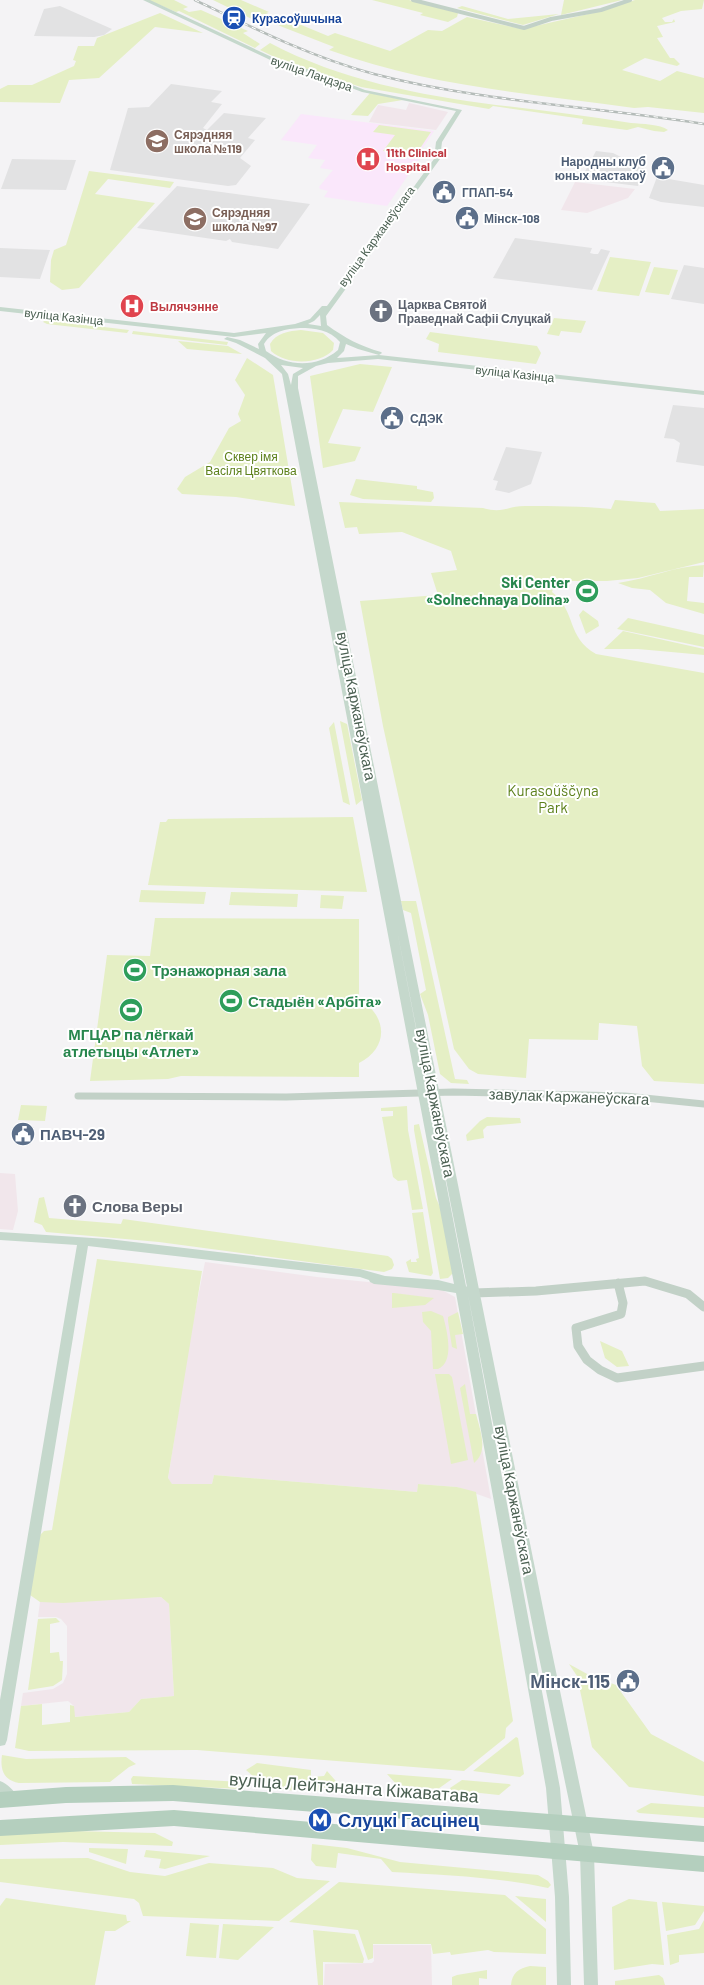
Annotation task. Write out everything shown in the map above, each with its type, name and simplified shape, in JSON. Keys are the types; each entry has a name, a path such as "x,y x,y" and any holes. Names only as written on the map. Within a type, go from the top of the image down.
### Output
{"main road":[{"name":"вуліца Ландэра","path":"146,0 287,66 314,72 364,91 457,109"},
{"name":"вуліца Каржанеўскага","path":"297,326 318,315 433,158 434,143 457,109"},
{"name":"вуліца Каржанеўскага","path":"331,331 324,326 323,316 437,159 439,142 457,109"},
{"name":"вуліца Казінца","path":"0,309 234,335 297,326"},
{"name":"вуліца Казінца","path":"0,314 228,339 288,364 315,364 326,361 371,357 704,393"},
{"path":"297,326 313,326 331,331"},
{"path":"268,356 261,348 262,342 268,334 277,330"},
{"name":"вуліца Казінца","path":"331,331 340,338 373,352 704,389"},
{"path":"326,361 341,351 343,344 340,338"},
{"name":"вуліца Каржанеўскага","path":"268,356 285,374 308,499 315,512 468,1292 582,1824 587,1854 591,1985"},
{"name":"вуліца Каржанеўскага","path":"315,364 297,373 293,384 317,498 315,512"},
{"path":"0,1236 108,1243 163,1255 361,1279 381,1278 468,1292"},
{"path":"0,1740 83,1241"},
{"name":"вуліца Каржанеўскага","path":"468,1292 552,1781 558,1852 564,1985"},
{"name":"вуліца Лейтэнанта Кіжаватава","path":"4,1796 173,1793 704,1834"},
{"path":"0,1828 174,1818 704,1864"}],"street":[{"path":"413,0 524,28 551,19 595,11 630,0"},
{"path":"308,499 317,498"},
{"name":"завулак Каржанеўскага","path":"78,1096 286,1097 428,1093 625,1096 704,1104"},
{"path":"468,1292 536,1291 636,1281 652,1283 688,1294 704,1307"},
{"path":"618,1283 623,1303 621,1314 615,1318 585,1322 576,1328 576,1339 582,1354 591,1366 617,1378 704,1366"}],"shaded area":[{"path":"60,6 112,29 104,35 94,37 34,36 44,9"},
{"name":"Сярэдняя школа №119","path":"171,84 222,91 211,102 222,104 203,128 207,130 224,113 266,118 248,138 255,140 240,158 251,166 236,185 228,186 110,170 128,108 149,107"},
{"path":"409,103 448,112 436,130 369,122 378,105 406,110"},
{"name":"11th Clinical Hospital","path":"301,114 434,131 420,152 424,152 387,206 324,197 328,191 319,187 333,170 320,168 325,160 308,158 317,145 281,140"},
{"path":"596,151 613,153 645,169 638,186 581,179"},
{"path":"12,159 76,160 66,190 1,189"},
{"path":"657,177 704,185 704,207 661,202 649,198"},
{"path":"575,182 635,189 628,198 587,213 561,210"},
{"name":"Сярэдняя школа №97","path":"177,186 310,204 278,249 232,242 230,239 226,241 137,228"},
{"path":"515,238 592,248 590,253 594,254 598,254 601,249 610,251 592,290 493,278"},
{"path":"0,248 50,250 40,279 0,277"},
{"path":"684,265 704,268 704,304 671,299"},
{"path":"673,405 704,408 704,466 676,462 680,443 674,439 664,438"},
{"path":"506,447 542,452 531,484 509,493 495,490 498,481 493,480"},
{"path":"0,1173 15,1174 18,1211 13,1230 0,1229"},
{"path":"205,1262 317,1277 440,1289 455,1297 491,1499 457,1487 418,1484 417,1492 214,1475 212,1484 172,1484 168,1479 189,1342"},
{"path":"161,1597 169,1604 174,1696 141,1699 129,1712 74,1717 74,1706 68,1701 21,1706 23,1693 53,1689 63,1683 67,1674 67,1626 61,1619 56,1617 38,1617 40,1602"},
{"path":"373,1945 431,1945 432,1985 324,1985 325,1964 372,1963 374,1961"}],"green space":[{"path":"148,0 174,0 188,7 183,9 189,12 201,10 248,31 243,33 260,44 255,48 179,11 176,12"},
{"path":"213,0 241,0 269,12 266,13 273,16 256,21"},
{"path":"372,0 409,0 458,13 457,17 448,22 420,15 423,13"},
{"path":"564,0 622,0 561,15"},
{"path":"635,0 704,0 702,9 681,11 662,18 665,22 672,22 674,19 675,22 657,26 663,37 657,38 670,58 674,58 680,64 677,66 645,58 622,70 660,81 677,71 704,78 704,113 648,107 634,108 519,93 404,72 329,50 334,47 280,26 269,19 282,17 328,36 335,33 390,51 428,30 442,31 467,17 522,29 597,12"},
{"path":"462,6 508,19 559,14 523,25 457,8"},
{"path":"160,13 203,33 155,27 99,78 69,80 60,103 0,102 0,89 8,85 32,85 74,66 76,61 73,60 78,46 94,46 97,38"},
{"path":"270,43 324,67 409,91 467,101 651,125 668,130 664,132 654,131 638,127 627,130 582,124 583,119 493,106 489,109 361,87 289,64 260,50"},
{"path":"370,93 403,100 378,104 368,116 351,115"},
{"path":"379,125 431,132 419,150 410,154 383,151 395,135 373,132"},
{"path":"89,171 174,182 170,188 108,179 95,194 155,203 79,288 62,290 50,282 51,260 54,250 66,245"},
{"path":"610,257 651,262 639,296 597,291"},
{"path":"654,267 678,270 669,295 645,292"},
{"path":"554,318 586,321 581,333 561,331 559,336 547,334"},
{"path":"45,320 129,330 127,333 47,324 43,322"},
{"path":"301,330 323,333 334,343 333,350 327,355 311,361 285,359 271,351 270,344 276,337 288,332"},
{"path":"133,331 228,342 227,345 132,334"},
{"path":"430,332 537,346 541,353 536,364 438,352 439,344 426,339"},
{"path":"178,341 228,346 242,354 187,349"},
{"name":"Сквер імя Васіля Цвяткова","path":"247,358 273,375 295,506 236,497 182,494 177,489 185,477 210,462 229,428 241,421 238,414 245,395 235,380"},
{"name":"Сквер імя Васіля Цвяткова","path":"360,364 392,367 373,412 343,409 328,443 361,447 355,461 323,468 310,376"},
{"path":"356,479 417,486 417,489 433,492 434,498 431,502 363,499 350,495"},
{"name":"Kurasoŭščyna Park","path":"615,500 655,503 660,511 704,509 704,562 638,578 607,581 556,581 552,592 565,608 580,640 596,654 704,673 704,1084 654,1081 642,1066 637,1026 599,1023 598,1040 529,1039 526,1078 478,1074 469,1069 454,1049 383,726 360,601 438,595 431,573 457,570 451,551 402,532 359,534 357,527 345,528 339,502 500,510 519,506 611,509"},
{"path":"704,565 703,577 689,577 687,601 704,603 704,614 666,603 650,590 632,588 618,583 682,568"},
{"path":"583,610 598,621 599,626 586,634 579,615"},
{"path":"628,618 704,635 704,647 617,629"},
{"path":"623,631 704,649 704,655 638,649 604,649"},
{"path":"340,721 347,724 362,800 356,805"},
{"path":"334,722 350,805 343,802 329,728"},
{"path":"353,817 367,892 148,885 160,822 166,822 168,819"},
{"path":"141,890 206,892 204,904 139,902"},
{"path":"231,892 298,894 297,907 229,905"},
{"path":"321,895 344,896 342,909 320,908"},
{"path":"401,901 416,901 455,1079 467,1080 469,1084 451,1083 440,1074 428,1015 420,994 426,990 411,913 403,910"},
{"name":"Стадыён «Арбіта»","path":"155,918 359,919 359,999 369,1006 375,1014 380,1023 381,1032 380,1041 376,1049 369,1057 359,1063 359,1077 181,1076 168,1079 90,1081 107,955 150,956"},
{"path":"21,1105 47,1106 45,1121 18,1120"},
{"path":"407,1106 408,1130 423,1209 412,1210 407,1180 398,1181 393,1177 382,1117 393,1116 393,1111 381,1111 381,1108"},
{"path":"487,1117 520,1118 521,1123 487,1126 483,1130 484,1138 467,1141 466,1135 480,1121"},
{"path":"419,1124 436,1198 443,1214 453,1273 448,1278 440,1279 414,1130 414,1125"},
{"path":"44,1197 49,1218 121,1224 123,1219 388,1256 392,1259 394,1265 392,1269 384,1272 159,1242 46,1232 42,1225 34,1222 39,1198"},
{"path":"423,1212 433,1273 431,1276 409,1272 406,1262 411,1259 411,1262 417,1262 416,1259 419,1258 412,1213"},
{"path":"97,1259 202,1271 168,1478 172,1484 212,1484 214,1475 417,1492 418,1484 457,1487 476,1492 513,1721 506,1728 505,1738 464,1771 197,1750 29,1751 15,1748 21,1706 42,1704 42,1725 70,1722 70,1705 74,1706 75,1717 129,1712 141,1699 174,1696 169,1604 161,1597 63,1603 40,1602 30,1595 38,1537 44,1531 52,1530"},
{"path":"392,1293 434,1298 425,1305 392,1308"},
{"path":"431,1311 443,1316 448,1337 447,1360 438,1369 433,1369 431,1331 423,1322 422,1312"},
{"path":"458,1312 463,1334 455,1335 457,1349 452,1347 448,1317"},
{"path":"600,1341 622,1351 629,1366 617,1367 605,1358"},
{"path":"435,1374 449,1374 452,1377 468,1460 451,1464"},
{"path":"465,1384 470,1414 476,1414 482,1440 481,1453 474,1463 460,1388"},
{"path":"56,1618 60,1622 50,1624 50,1653 59,1652 60,1661 63,1661 62,1680 53,1686 28,1690 38,1619"},
{"path":"569,1664 589,1675 616,1685 651,1734 704,1762 704,1796 629,1787 592,1747 577,1676"},
{"path":"516,1737 518,1738 524,1774 520,1777 473,1771"},
{"path":"2,1755 26,1759 126,1757 136,1764 129,1767 110,1782 19,1783 6,1777 2,1769"},
{"path":"257,1763 311,1770 311,1777 324,1776 327,1771 342,1788 342,1791 269,1790 246,1770"},
{"path":"387,1774 452,1779 438,1789 397,1785"},
{"path":"133,1776 242,1782 244,1786 241,1789 132,1784 131,1779"},
{"path":"462,1780 511,1785 499,1795 451,1790 450,1788"},
{"path":"651,1803 704,1807 704,1818 639,1813 636,1811"},
{"path":"73,1831 155,1833 173,1842 172,1846 63,1842 0,1845 0,1833"},
{"path":"312,1844 347,1848 400,1862 538,1875 551,1885 548,1888 451,1875 392,1872 381,1859 338,1853 336,1868 316,1866 311,1860"},
{"path":"89,1848 128,1849 126,1864 89,1852"},
{"path":"146,1850 210,1856 165,1869 159,1868 161,1859 144,1857"},
{"path":"88,1858 130,1872 165,1876 209,1863 273,1868 297,1878 330,1881 279,1921 143,1916 139,1903 134,1899 0,1882 0,1859"},
{"path":"339,1882 505,1895 546,1929 546,1954 494,1952 488,1950 451,1955 450,1952 433,1954 431,1944 373,1944 373,1958 368,1960 358,1930 289,1922"},
{"path":"515,1896 546,1899 546,1922"},
{"path":"6,1898 126,1915 127,1921 131,1921 115,1931 105,1931 95,1985 0,1985 0,1906"},
{"path":"629,1899 657,1902 664,1965 652,1964 614,1970 612,1907"},
{"path":"662,1902 704,1906 704,1911 695,1925 666,1931"},
{"path":"704,1920 704,1953 679,1955 679,1962 670,1965 667,1935 699,1929"},
{"path":"190,1923 219,1925 216,1958 186,1956"},
{"path":"223,1924 274,1927 238,1960 219,1958"},
{"path":"313,1930 355,1934 364,1959 363,1963 323,1962 323,1985 318,1985"},
{"path":"530,1966 546,1967 546,1985 511,1985 513,1977 517,1972"},
{"path":"487,1970 487,1979 479,1978 479,1985 452,1985 452,1977"},
{"path":"659,1975 663,1978 665,1985 615,1985 615,1981"}],"railway":[{"path":"195,0 305,50 374,74 455,91 704,124"}],"place":[{"name":"Курасоўшчына","path":"234,18"},
{"name":"Сярэдняя школа №119","path":"157,141"},
{"name":"11th Clinical Hospital","path":"368,159"},
{"name":"Народны клуб юных мастакоў","path":"663,168"},
{"name":"ГПАП-54","path":"444,192"},
{"name":"Мінск-108","path":"467,218"},
{"name":"Сярэдняя школа №97","path":"195,219"},
{"name":"Вылячэнне","path":"132,306"},
{"name":"Царква Святой Праведнай Сафіі Слуцкай","path":"381,311"},
{"name":"СДЭК","path":"392,418"},
{"name":"Ski Center «Solnechnaya Dolina»","path":"587,591"},
{"name":"Трэнажорная зала","path":"135,970"},
{"name":"Стадыён «Арбіта»","path":"231,1001"},
{"name":"МГЦАР па лёгкай атлетыцы «Атлет»","path":"131,1010"},
{"name":"ПАВЧ-29","path":"23,1134"},
{"name":"Слова Веры","path":"75,1206"},
{"name":"Мінск-115","path":"628,1681"},
{"name":"Слуцкі Гасцінец","path":"320,1820"}]}
